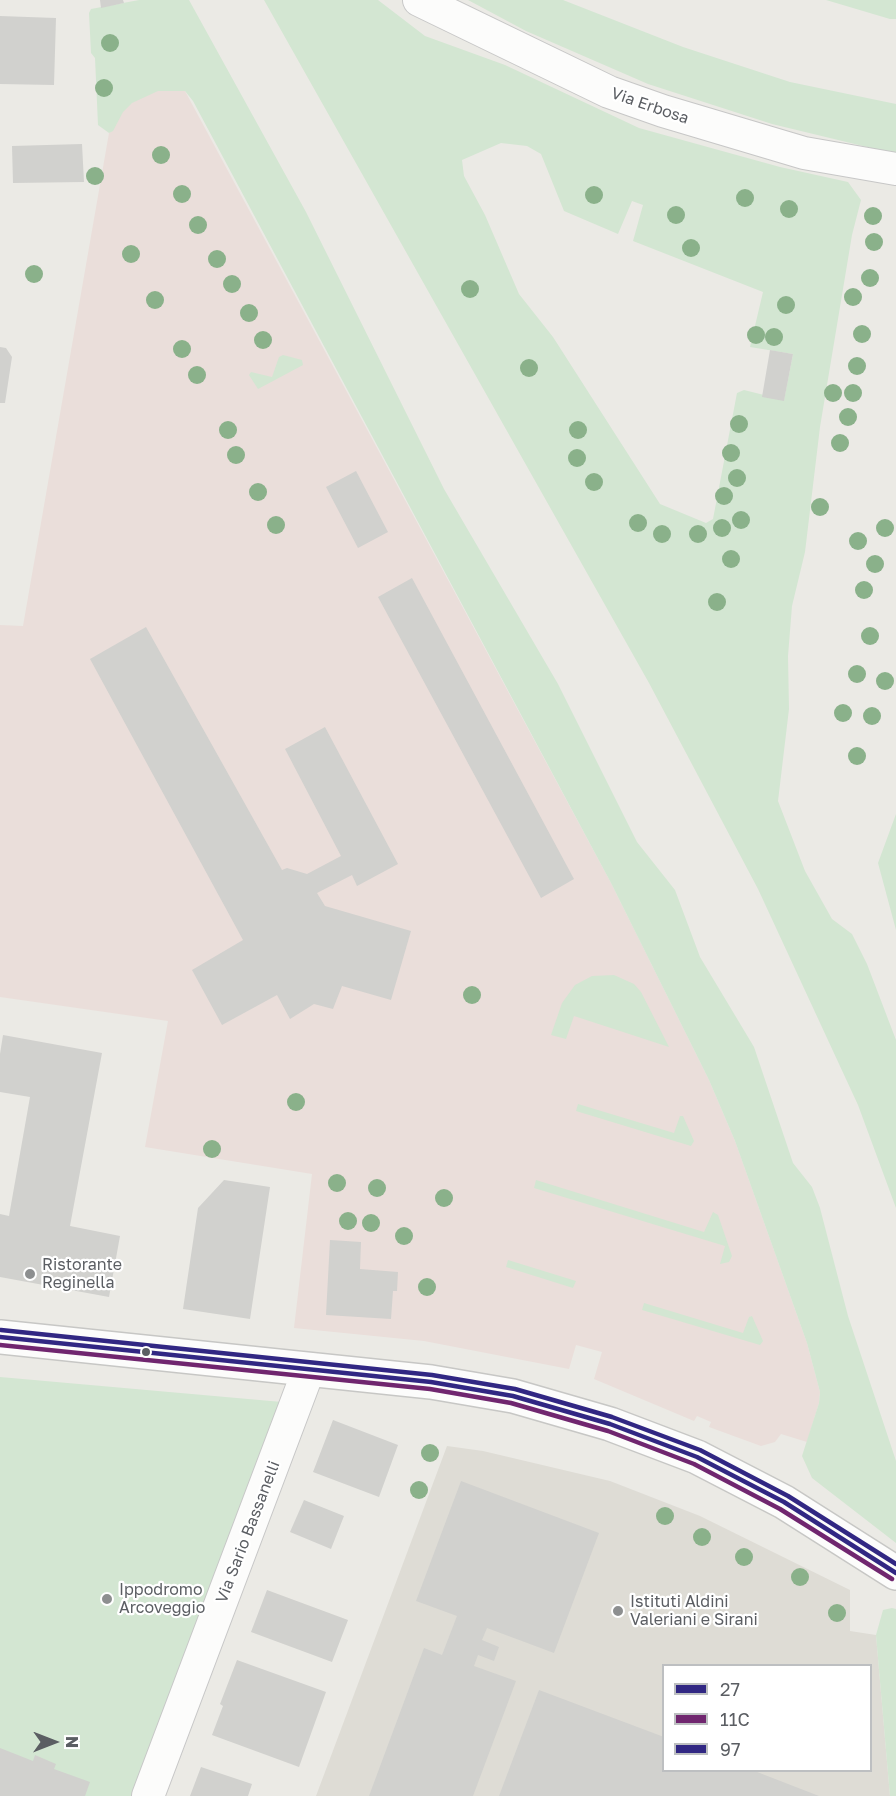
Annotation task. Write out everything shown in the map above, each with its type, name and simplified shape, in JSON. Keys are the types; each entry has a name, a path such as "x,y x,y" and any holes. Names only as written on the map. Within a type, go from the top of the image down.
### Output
{"street":[{"name":"Via Erbosa","path":"419,0 522,52 609,92 641,104 804,153 896,169"},
{"path":"0,1337 478,1389 544,1404 610,1424 697,1457 765,1491 896,1573"},
{"name":"Via Sario Bassanelli","path":"148,1796 309,1369"}],"shaded area":[{"path":"139,0 185,91 611,883 709,1080 735,1141 807,1343 820,1392 819,1403 807,1442 781,1434 775,1442 761,1446 709,1427 711,1422 697,1416 694,1421 594,1379 602,1352 576,1345 569,1369 424,1341 294,1328 312,1174 145,1147 168,1021 0,997 0,625 23,626 109,133"},
{"name":"Istituti Aldini Valeriani e Sirani","path":"447,1446 483,1451 610,1481 700,1516 850,1590 850,1631 876,1635 890,1796 316,1796"}],"green space":[{"path":"139,0 189,0 306,212 444,489 558,684 637,842 675,890 700,957 754,1047 793,1163 812,1187 820,1208 848,1316 896,1461 896,1543 812,1478 802,1456 819,1403 820,1392 807,1343 735,1141 709,1080 611,883 193,101 185,91 158,91 132,103 123,112 113,131 109,133 98,125 95,58 91,53 89,13 91,9"},
{"path":"264,0 378,0 425,36 505,65 639,128 780,167 848,182 861,200 852,235 820,427 805,552 792,606 788,656 789,709 778,801 805,871 832,919 852,934 867,964 896,1040 896,1208 858,1105 758,889 649,683","holes":["501,143 527,146 541,154 564,211 618,234 632,201 643,205 633,241 763,292 750,347 793,354 784,400 744,390 737,393 713,519 706,523 660,504 553,337 519,294 485,215 464,176 462,160"]},
{"path":"468,0 563,0 683,47 790,82 896,104 896,154 772,124 648,84 526,31"},
{"path":"826,0 896,0 896,19 890,19"},
{"path":"283,355 302,360 303,365 258,389 249,375 251,372 272,377 279,357"},
{"path":"896,814 896,930 878,863"},
{"path":"614,975 634,984 641,992 669,1047 574,1016 566,1039 551,1035 562,1003 575,985 592,976"},
{"path":"578,1104 674,1133 680,1116 683,1116 694,1141 691,1146 576,1111"},
{"path":"536,1180 704,1232 713,1212 718,1215 732,1256 729,1262 720,1264 725,1246 534,1188"},
{"path":"508,1260 576,1281 573,1288 506,1267"},
{"path":"644,1303 743,1333 749,1317 752,1316 763,1341 760,1345 642,1310"},
{"name":"Ippodromo Arcoveggio","path":"0,1377 282,1402 145,1796 0,1796"},
{"path":"896,1609 896,1796 890,1796 876,1635 883,1610"}],"building":[{"path":"100,0 123,0 124,3 101,8"},
{"path":"0,16 56,18 54,85 0,84"},
{"path":"82,144 84,182 13,183 12,146"},
{"path":"0,347 6,348 12,357 5,403 0,403"},
{"path":"770,350 793,354 784,401 762,397"},
{"path":"356,471 388,532 358,548 326,487"},
{"path":"412,578 574,879 541,898 378,597"},
{"path":"146,627 282,870 287,868 307,874 341,856 285,749 325,727 398,864 357,886 352,875 317,893 325,906 411,931 391,1000 342,986 333,1009 314,1004 290,1019 277,995 222,1025 192,970 243,940 90,659"},
{"path":"3,1035 102,1053 70,1226 120,1236 109,1297 0,1277 0,1214 9,1216 30,1097 0,1092 0,1054"},
{"path":"224,1180 270,1187 250,1319 183,1309 198,1208"},
{"path":"330,1240 361,1242 360,1269 398,1272 397,1291 393,1291 391,1319 326,1315"},
{"path":"333,1420 398,1445 379,1497 313,1472"},
{"path":"461,1481 599,1533 554,1653 487,1628 482,1640 499,1647 494,1661 478,1655 474,1666 516,1681 473,1796 369,1796 424,1648 442,1655 457,1616 416,1601"},
{"path":"304,1500 344,1516 331,1549 290,1532"},
{"path":"267,1590 348,1620 332,1662 251,1632"},
{"path":"237,1660 326,1692 299,1767 212,1735 223,1706 220,1704"},
{"path":"539,1690 662,1736 662,1772 757,1772 819,1796 499,1796"},
{"path":"0,1748 33,1761 35,1755 56,1764 54,1769 90,1782 85,1796 0,1796"},
{"path":"201,1767 252,1784 248,1796 190,1796"}],"transit line":[{"name":"97","path":"1,1330 432,1375 515,1389 612,1417 700,1450 788,1496 896,1564"},
{"name":"27","path":"0,1337 431,1382 513,1396 610,1424 697,1457 784,1502 896,1573"},
{"name":"11C","path":"0,1345 430,1389 511,1403 608,1431 694,1464 780,1509 892,1579"}],"place":[{"name":"Ristorante Reginella","path":"30,1274"},
{"name":"Ippodromo Arcoveggio","path":"107,1599"},
{"name":"Istituti Aldini Valeriani e Sirani","path":"618,1611"}]}
